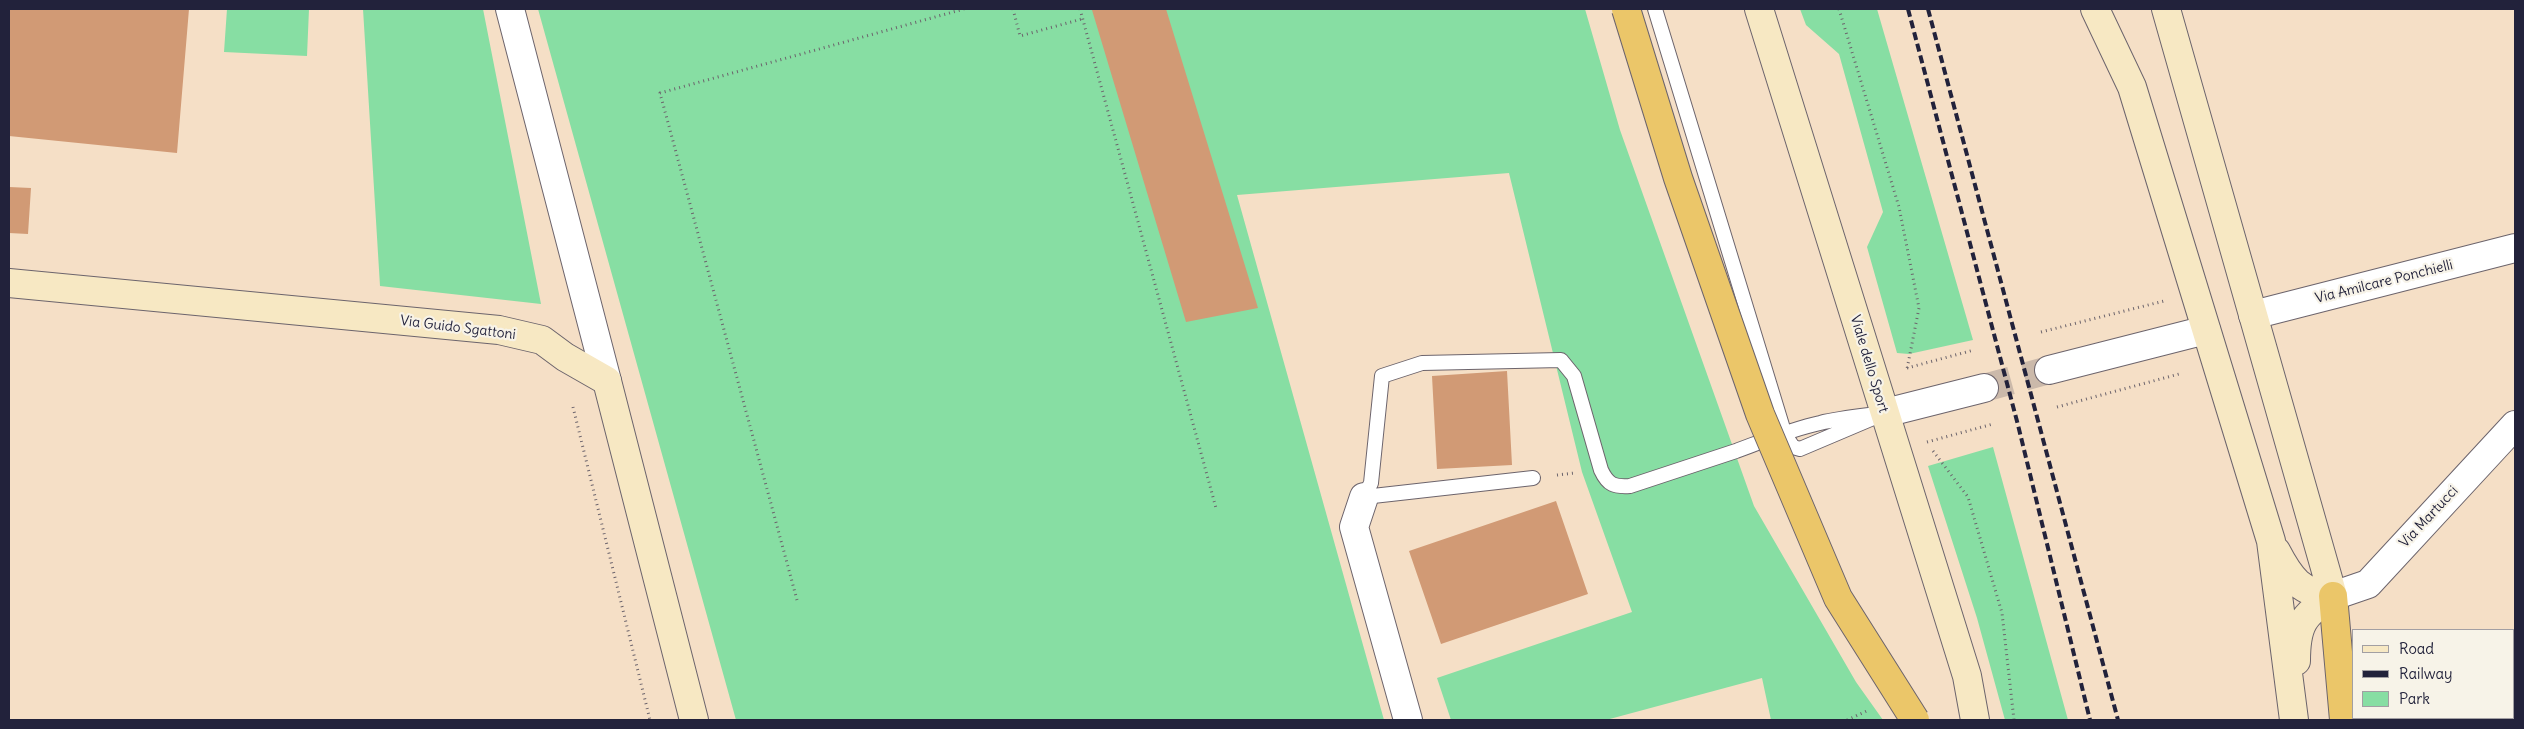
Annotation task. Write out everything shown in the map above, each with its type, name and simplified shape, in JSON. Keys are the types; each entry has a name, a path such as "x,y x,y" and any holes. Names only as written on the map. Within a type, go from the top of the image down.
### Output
{"highway":[{"path":"1626,9 1678,178 1760,414 1838,598 1915,720"},
{"path":"2333,596 2344,720"}],"street":[{"path":"510,9 694,720"},
{"name":"Viale dello Sport","path":"1759,9 1967,676 1975,720"},
{"path":"2095,9 2132,87 2271,541 2295,720"},
{"path":"2166,9 2333,596"},
{"name":"Via Amilcare Ponchielli","path":"2253,316 2515,248"},
{"name":"Via Guido Sgattoni","path":"9,283 499,330 542,340 565,357 607,381"},
{"path":"2049,370 2206,330"},
{"path":"1885,413 1984,388"},
{"name":"Via Martucci","path":"2333,596 2368,584 2515,424"},
{"path":"1364,497 1354,527 1408,720"},
{"path":"2271,541 2286,570 2300,586 2315,595 2333,596"},
{"path":"2295,720 2296,644 2302,622 2311,609 2333,596"}],"lane":[{"path":"1655,9 1785,435 1793,447 1800,449 1885,413"},
{"path":"1364,497 1371,484 1382,376 1422,363 1561,360 1574,376 1601,470 1606,480 1614,487 1630,486 1785,435"},
{"path":"1364,497 1533,478"}],"path":[{"path":"798,600 660,93 964,9"},
{"path":"1013,9 1020,36 1082,20"},
{"path":"1080,9 1216,508"},
{"path":"1839,9 1899,207 1919,308 1907,368 1916,405 1926,442 1968,496 2002,613 2014,720"},
{"path":"2042,332 2164,301"},
{"path":"1907,368 1974,350"},
{"path":"2057,407 2179,374"},
{"path":"573,407 650,720"},
{"path":"1926,442 1993,424"},
{"path":"1533,478 1601,470"},
{"path":"1847,720 1874,708"}],"green space":[{"path":"227,9 309,9 307,56 224,52"},
{"path":"363,9 483,9 541,304 380,286"},
{"path":"538,9 1585,9 1620,130 1754,506 1856,682 1883,720 1771,720 1762,678 1606,720 1451,720 1437,678 1632,612 1582,472 1509,173 1237,195 1384,720 736,720"},
{"path":"1800,9 1877,9 1973,340 1909,354 1897,353 1867,247 1883,212 1839,54 1806,25"},
{"path":"1993,447 2068,720 2005,720 1977,618 1928,466"}],"building":[{"path":"9,9 189,9 177,153 9,136"},
{"path":"1166,9 1258,308 1186,322 1092,10"},
{"path":"9,187 31,188 28,234 9,233"},
{"path":"1507,371 1512,465 1437,469 1432,376"},
{"path":"1556,501 1588,594 1441,644 1409,551"}],"tunnel":[{"path":"1984,388 2049,370"}],"railway":[{"path":"1908,9 2018,425 2090,720"},
{"path":"1928,9 2118,720"}]}
